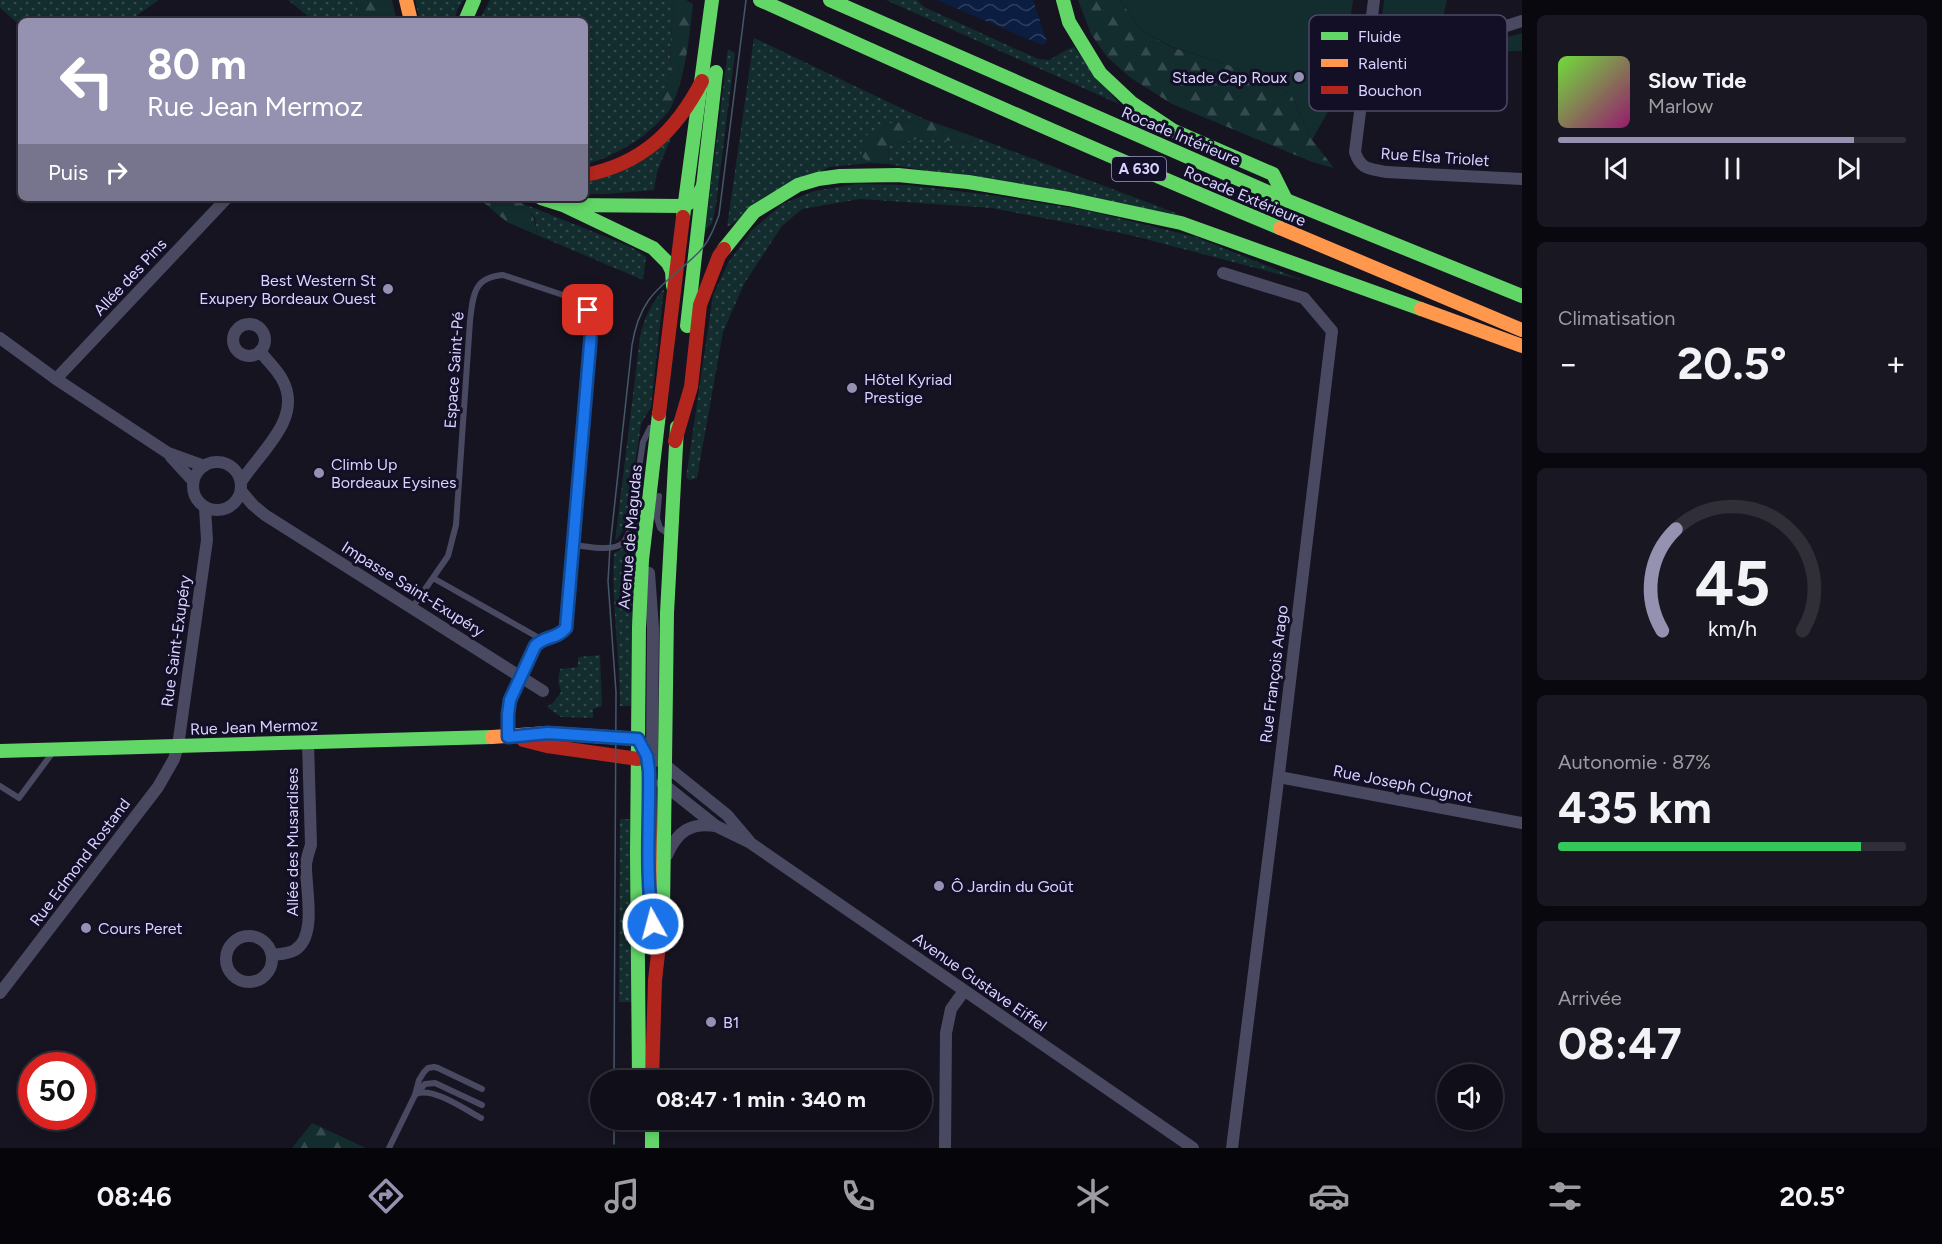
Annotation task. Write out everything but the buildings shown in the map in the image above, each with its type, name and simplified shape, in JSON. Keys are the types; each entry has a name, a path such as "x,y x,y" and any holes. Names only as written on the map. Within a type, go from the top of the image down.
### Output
{"main road":[{"path":"406,0 410,18"},
{"path":"466,18 474,0"},
{"name":"Avenue de Magudas","path":"652,1070 654,998 664,900 665,786 638,739 640,594 643,545 673,286 702,81 715,47 712,0"},
{"name":"Avenue de Magudas","path":"639,1070 637,785 665,735 670,533 675,441 703,186 715,47 725,0"},
{"path":"748,0 788,14"},
{"name":"Rocade Extérieure","path":"760,0 1141,170 1522,330"},
{"name":"Rocade Intérieure","path":"830,0 1286,200 1522,296"},
{"path":"1063,0 1069,22 1100,73 1132,103 1174,131 1273,174 1286,200"},
{"path":"588,174 612,170 648,148 665,133 687,107 702,81"},
{"path":"675,441 691,387 700,305 719,256 754,212 776,197 808,182 840,176 898,176 968,182 1069,199 1181,223 1522,346"},
{"path":"563,205 684,206 695,202 703,186"},
{"path":"551,201 653,248 668,263 672,271 673,286"},
{"name":"Rue Jean Mermoz","path":"0,751 508,737 548,733 638,739"},
{"name":"Rue Jean Mermoz","path":"508,737 548,746 651,762"},
{"path":"651,762 650,903 659,944"},
{"path":"638,1148 639,1130"},
{"path":"652,1130 652,1148"}],"street":[{"path":"1373,15 1374,0"},
{"path":"1507,25 1522,21"},
{"name":"Rue Elsa Triolet","path":"1360,111 1355,152 1359,163 1368,168 1386,172 1522,179"},
{"name":"Allée des Pins","path":"56,379 224,201"},
{"name":"Rue François Arago","path":"1223,273 1304,298 1332,331 1232,1148"},
{"path":"0,338 56,379 168,453 204,466"},
{"path":"241,487 235,470 221,462 204,466 193,481 193,491 197,501 205,508 211,510 230,506 259,457 284,422 289,405 288,392 283,378 260,351"},
{"path":"168,453 193,481"},
{"path":"230,466 259,457"},
{"name":"Impasse Saint-Exupéry","path":"241,487 253,505 265,515 543,691"},
{"name":"Impasse Saint-Exupéry","path":"230,506 265,515"},
{"name":"Rue Saint-Exupéry","path":"207,540 213,525 230,506"},
{"name":"Rue Saint-Exupéry","path":"178,746 207,540 205,508"},
{"path":"643,545 651,594 653,660 651,762"},
{"name":"Allée des Musardises","path":"272,955 295,950 301,945 308,931 306,861 311,845 308,742"},
{"name":"Rue Edmond Rostand","path":"0,993 158,787 174,759 178,746"},
{"name":"Avenue Gustave Eiffel","path":"651,762 727,815 749,842"},
{"name":"Rue Joseph Cugnot","path":"1279,777 1522,823"},
{"name":"Avenue Gustave Eiffel","path":"665,786 716,826 749,842 1193,1148"},
{"path":"665,859 672,844 688,829 697,825 716,826"},
{"path":"945,1148 946,1033 951,1009 964,991"}],"lane":[{"name":"Espace Saint-Pé","path":"412,609 448,556 456,525 472,302 482,280 502,276 584,302 590,319 591,333 566,628 560,635 541,639"},
{"path":"658,418 661,442 660,475"},
{"path":"573,545 601,548 616,546 624,542 629,533 643,442 647,432 658,418"},
{"path":"659,485 657,518 660,528 670,533"},
{"path":"434,578 541,639 535,646 510,700 508,737"},
{"path":"0,786 19,798 55,749"},
{"path":"389,1148 415,1095 419,1080 428,1068 434,1067 482,1089"},
{"path":"415,1095 425,1084 435,1083 482,1105"},
{"path":"415,1095 421,1092 436,1094 482,1118"}],"green space":[{"path":"0,0 159,0 133,18 18,18 18,23 0,8"},
{"path":"288,0 355,0 360,18 310,18"},
{"path":"355,0 392,0 396,18 360,18"},
{"path":"415,0 464,0 457,10 456,18 419,18"},
{"path":"490,0 674,0 670,73 660,102 671,108 643,136 610,156 588,164 588,18 481,18"},
{"path":"674,0 686,0 693,4 683,70 671,108 660,102 670,73"},
{"path":"886,0 917,0 924,7 1038,59 1049,60 1074,47 1119,104"},
{"path":"1078,0 1120,0 1141,30 1171,47 1229,65 1291,94 1312,140 1334,168 1312,162 1172,104 1131,78 1107,57 1091,34"},
{"name":"Stade Cap Roux","path":"1120,0 1353,0 1351,15 1309,15 1309,111 1328,111 1312,140 1291,94 1229,65 1172,47 1141,30"},
{"path":"1384,0 1447,0 1443,15 1382,15"},
{"path":"1522,33 1522,51 1507,51 1507,37"},
{"path":"754,38 924,119 891,123 861,156 870,163 829,167 727,227"},
{"path":"728,49 735,53 716,205 712,223 705,231"},
{"path":"924,119 975,137 969,143 922,138 889,145 888,164 870,163 861,156 865,136 891,123"},
{"path":"673,133 657,172 654,190 588,194 588,179"},
{"path":"975,137 1181,215 888,164 889,145 922,138 969,143"},
{"path":"857,184 908,185 1085,210 1196,237 1302,280 1130,235 992,208 860,199 802,209 782,226 744,284 723,332 697,478 690,480 686,478 713,295 728,263 751,231 782,204 814,191"},
{"path":"482,201 518,201 525,205 535,222 537,235 507,222"},
{"path":"524,204 631,247 646,257 643,280 537,235 535,218"},
{"path":"664,289 651,407 641,424 626,526 615,542 640,337 655,300"},
{"path":"639,495 641,498 631,706 620,706 614,553 622,549 631,536"},
{"path":"600,655 602,706 593,709 593,718 561,717 547,707 561,692 558,681 560,669 578,667 578,657"},
{"path":"620,819 630,819 635,1002 619,1002"},
{"path":"312,1123 366,1148 292,1148"}],"water":[{"path":"937,0 1033,0 1047,42 1042,45"}],"tram line":[{"path":"614,1070 616,692 608,581 632,345 641,312 648,301 665,282 703,248 719,215 746,0"},
{"path":"614,1130 614,1144"}],"traffic: fast":[{"path":"466,18 474,0"},
{"path":"683,217 712,0"},
{"path":"760,0 1019,116 1280,228"},
{"path":"830,0 1286,200 1522,296"},
{"path":"1063,0 1069,22 1100,73 1132,103 1174,131 1273,174 1286,200"},
{"path":"687,326 716,72"},
{"path":"724,249 754,212 798,185 840,176 898,175 968,182 1069,199 1181,223 1421,309"},
{"path":"567,205 684,206 696,199 703,186"},
{"path":"550,201 653,248 668,263 672,271 673,286"},
{"path":"639,1070 637,854 639,627 642,560 659,414"},
{"path":"663,910 667,613 677,427"},
{"path":"0,751 492,737"},
{"path":"652,1130 652,1148"}],"traffic: slow":[{"path":"406,0 410,18"},
{"path":"1280,228 1522,330"},
{"path":"1421,309 1522,346"},
{"path":"492,737 548,733 638,739"},
{"path":"639,741 647,756 649,771 650,903 657,937"}],"traffic: jam":[{"path":"588,174 624,163 655,143 681,115 702,81"},
{"path":"659,414 683,217"},
{"path":"675,441 691,387 700,305 719,256 724,249"},
{"path":"523,740 547,746 638,759"},
{"path":"652,1070 655,980 663,910"}],"place":[{"name":"Stade Cap Roux","path":"1299,77"},
{"name":"Best Western St Exupery Bordeaux Ouest","path":"388,289"},
{"name":"Hôtel Kyriad Prestige","path":"852,388"},
{"name":"Climb Up Bordeaux Eysines","path":"319,473"},
{"name":"Ô Jardin du Goût","path":"939,886"},
{"name":"Cours Peret","path":"86,928"},
{"name":"B1","path":"711,1022"}],"route":[{"path":"588,310 591,333 566,628 560,635 541,639 535,646 510,700 508,737 548,733 638,739 647,756 649,771 649,876 653,924"}]}
